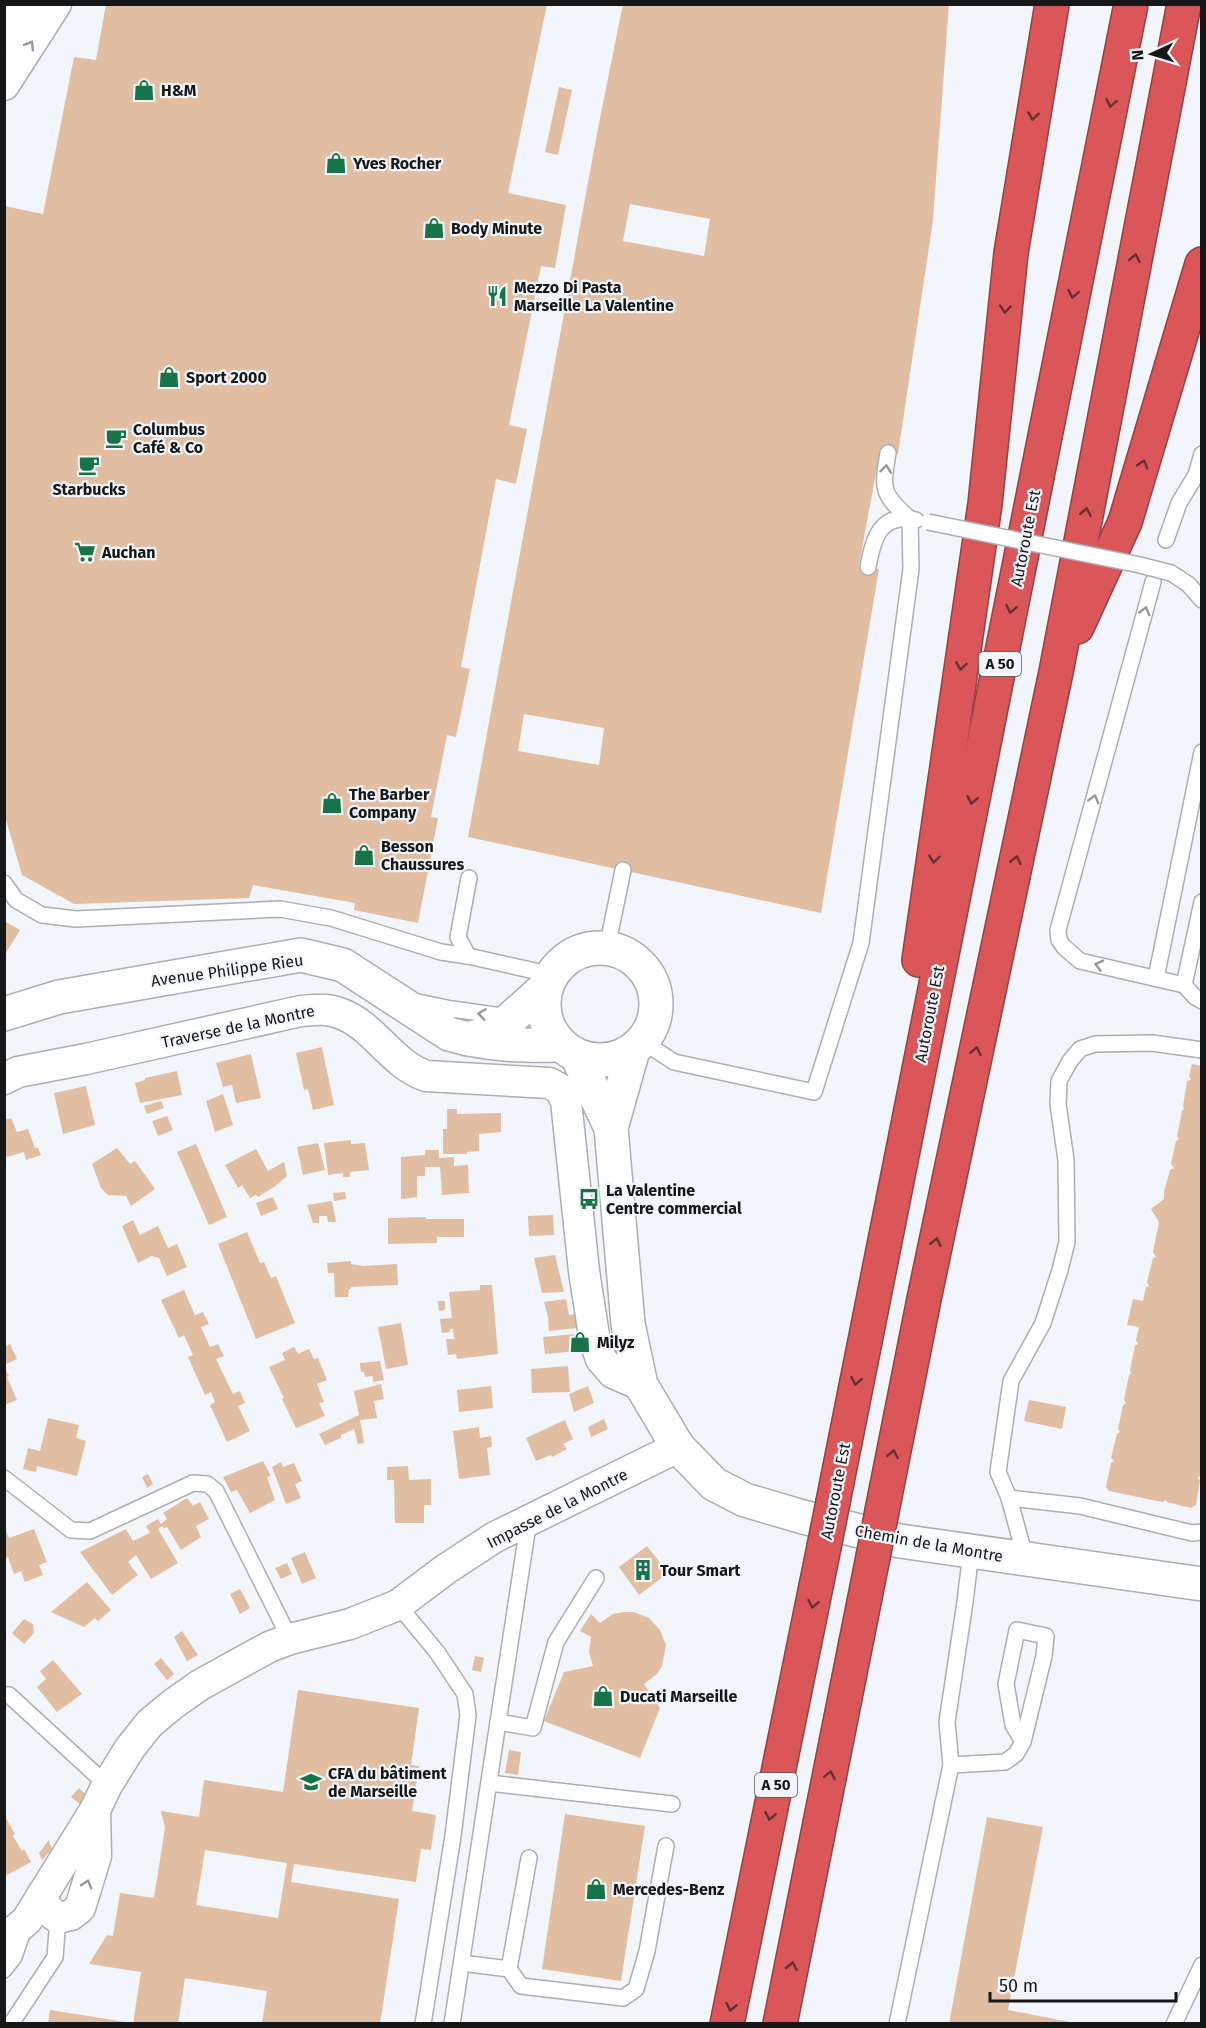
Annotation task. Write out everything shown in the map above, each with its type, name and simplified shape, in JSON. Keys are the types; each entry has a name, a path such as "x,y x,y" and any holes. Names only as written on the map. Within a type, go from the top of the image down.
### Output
{"highway":[{"path":"1039,4 1043,59"},
{"path":"867,1324 985,504 1011,253 1052,4"},
{"name":"Autoroute Est","path":"727,2024 1131,4"},
{"path":"780,2024 882,1511 1056,672 1184,4"},
{"path":"1056,672 1125,522 1202,264"}],"street":[{"path":"4,38 24,4"},
{"path":"4,85 56,4"},
{"path":"569,1050 596,1061 615,1059 638,1046 647,1036 655,1018 656,999 651,981 641,965 626,954 607,948 588,949 570,956 556,969 550,980 544,1002 545,1018 551,1033 569,1050 611,1128"},
{"name":"Avenue Philippe Rieu","path":"4,1014 58,997 301,955 343,965 449,1034 517,1046 569,1050"},
{"path":"467,1039 497,1031 550,980"},
{"name":"Traverse de la Montre","path":"4,1079 18,1072 301,1011 322,1009 339,1013 355,1021 401,1063 420,1074 446,1078 549,1083 560,1089 566,1101 584,1271 595,1342 601,1359 613,1372 641,1385"},
{"path":"611,1128 638,1046"},
{"name":"Chemin de la Montre","path":"611,1128 628,1324 641,1385 678,1447 714,1484 745,1500 900,1541 1202,1584"},
{"name":"Impasse de la Montre","path":"4,1940 42,1911 101,1797 130,1748 150,1723 200,1684 268,1647 350,1624 398,1605 446,1569 495,1537 678,1447"}],"lane":[{"path":"888,453 884,475 885,493 910,519"},
{"path":"1166,540 1179,503 1196,475 1202,454"},
{"path":"638,1046 674,1062 814,1092 861,943 910,568 910,519"},
{"path":"868,567 873,540 881,527 892,521 910,519 1171,573 1188,584 1202,600"},
{"path":"1153,582 1058,930 1059,940 1080,961 1184,985 1202,1001"},
{"path":"1156,978 1202,752"},
{"path":"607,948 623,870"},
{"path":"468,956 458,937 469,878"},
{"path":"4,883 16,900 42,915 76,919 280,909 331,918 441,952 468,956 550,980"},
{"path":"1184,985 1202,902"},
{"path":"391,997 513,1018"},
{"path":"1026,1560 1009,1498 998,1472 1011,1381 1043,1323 1060,1270 1066,1242 1066,1160 1058,1104 1059,1081 1080,1049 1095,1044 1152,1043 1202,1050"},
{"path":"4,1478 71,1530 90,1531 193,1483 207,1484 216,1491 290,1639"},
{"path":"1009,1498 1080,1506 1192,1533 1202,1532"},
{"path":"453,2023 529,1519"},
{"path":"897,2024 951,1765 947,1722 971,1552"},
{"path":"498,1722 533,1728 556,1642 596,1578"},
{"path":"398,1605 437,1653 465,1694 468,1715 453,1836 423,2024"},
{"path":"951,1765 1005,1762 1016,1754 1023,1742 1044,1656 1046,1636 1017,1630 1006,1684 1013,1725 1023,1742"},
{"path":"4,1695 9,1695 101,1797"},
{"path":"489,1783 672,1804"},
{"path":"529,1858 509,1969 521,1986 622,1998 636,1989 647,1951 666,1846"},
{"path":"4,1970 42,1911"},
{"path":"11,2024 55,1957 42,1911"},
{"path":"462,1963 509,1969"},
{"path":"1174,2024 1202,1965"}],"building":[{"path":"106,4 547,4 508,193 566,205 555,268 541,266 509,425 527,429 516,484 496,479 461,667 470,669 456,737 447,735 431,817 438,818 418,923 354,910 355,903 253,885 249,898 74,904 22,875 4,813 4,206 43,214 74,57 96,60"},
{"path":"623,4 949,4 933,220 898,454 880,451 859,565 879,569 821,913 468,837 598,128","holes":["630,204 710,219 704,256 623,241","524,714 604,728 599,765 518,751"]},
{"path":"559,87 572,90 558,155 545,152"},
{"path":"4,921 20,930 4,956"},
{"path":"322,1047 334,1105 313,1110 308,1089 304,1090 296,1053"},
{"path":"251,1054 261,1098 236,1103 232,1085 223,1087 216,1063"},
{"path":"1192,1064 1202,1066 1202,1474 1197,1478 1200,1480 1196,1505 1191,1508 1166,1500 1162,1502 1109,1491 1106,1487 1111,1463 1114,1461 1111,1458 1117,1434 1120,1432 1118,1429 1123,1405 1126,1403 1124,1400 1135,1346 1138,1344 1136,1340 1139,1327 1127,1325 1133,1299 1143,1301 1146,1287 1149,1286 1147,1282 1153,1258 1156,1257 1153,1252 1159,1222 1151,1209 1164,1199 1170,1170 1174,1168 1171,1164 1176,1141 1179,1139 1177,1136 1184,1109 1187,1081 1191,1080 1189,1076"},
{"path":"177,1071 182,1095 140,1103 135,1083 145,1078"},
{"path":"86,1086 95,1125 63,1134 54,1093"},
{"path":"223,1094 233,1125 215,1132 206,1101"},
{"path":"161,1101 164,1108 147,1114 144,1106"},
{"path":"447,1109 457,1109 457,1114 501,1113 501,1132 479,1134 479,1151 467,1152 467,1154 443,1154 443,1129 447,1129"},
{"path":"167,1116 173,1130 158,1136 152,1121"},
{"path":"11,1118 17,1132 28,1129 35,1148 38,1148 41,1155 26,1160 24,1152 7,1157 4,1150 4,1120"},
{"path":"351,1140 351,1144 365,1143 369,1170 350,1172 350,1177 343,1177 343,1173 328,1175 324,1143"},
{"path":"318,1143 325,1170 303,1175 297,1147"},
{"path":"196,1144 227,1217 209,1225 177,1152"},
{"path":"117,1148 130,1164 135,1161 155,1189 131,1206 126,1196 108,1195 101,1188 92,1164"},
{"path":"256,1149 268,1171 284,1162 287,1176 258,1197 256,1195 250,1198 242,1185 238,1188 225,1165"},
{"path":"425,1150 439,1150 439,1158 454,1157 454,1166 468,1165 469,1193 442,1195 440,1167 425,1167 425,1176 417,1176 417,1197 401,1199 401,1157 425,1155"},
{"path":"345,1192 346,1199 334,1201 333,1193"},
{"path":"273,1197 278,1209 261,1216 256,1203"},
{"path":"332,1201 336,1222 328,1222 327,1216 319,1216 319,1223 313,1223 307,1205"},
{"path":"553,1215 554,1235 529,1236 528,1216"},
{"path":"426,1217 426,1219 464,1219 464,1237 437,1237 437,1243 388,1244 388,1218"},
{"path":"133,1220 140,1235 158,1226 168,1248 177,1244 187,1267 167,1276 159,1258 152,1256 138,1263 122,1226"},
{"path":"247,1232 260,1263 264,1262 271,1278 276,1276 295,1323 256,1339 218,1244"},
{"path":"555,1255 564,1292 542,1293 534,1258"},
{"path":"351,1261 351,1264 363,1266 397,1264 398,1285 351,1287 348,1297 335,1297 334,1273 328,1273 327,1263"},
{"path":"480,1285 492,1285 498,1354 457,1359 456,1354 448,1355 446,1339 454,1339 453,1329 442,1333 440,1319 452,1318 449,1292 480,1290"},
{"path":"184,1290 195,1315 203,1312 209,1324 201,1327 210,1347 218,1344 224,1356 216,1359 233,1394 240,1391 245,1403 238,1406 250,1431 227,1442 210,1405 215,1402 211,1392 205,1395 188,1357 193,1355 184,1335 179,1338 161,1300"},
{"path":"566,1299 569,1315 583,1313 586,1327 549,1331 544,1302"},
{"path":"438,1301 445,1301 445,1310 439,1311"},
{"path":"401,1323 408,1365 386,1369 378,1327"},
{"path":"586,1333 589,1350 545,1354 543,1337"},
{"path":"10,1344 17,1359 4,1365 4,1347"},
{"path":"294,1347 298,1354 309,1349 314,1359 318,1358 327,1380 317,1384 324,1402 319,1403 325,1416 296,1428 269,1367 285,1360 282,1353"},
{"path":"380,1361 384,1380 373,1382 373,1376 365,1377 364,1372 361,1372 360,1363"},
{"path":"568,1366 570,1392 532,1393 531,1369"},
{"path":"4,1367 17,1400 4,1405"},
{"path":"381,1384 384,1399 374,1401 377,1418 360,1420 364,1443 358,1444 354,1429 325,1445 319,1434 359,1415 354,1391"},
{"path":"491,1386 493,1408 459,1412 457,1390"},
{"path":"588,1386 594,1403 574,1412 569,1394"},
{"path":"1029,1400 1066,1407 1062,1429 1024,1421"},
{"path":"48,1418 79,1425 76,1438 86,1441 77,1476 37,1466 36,1472 23,1469 28,1448 40,1451"},
{"path":"604,1419 608,1429 591,1437 588,1427"},
{"path":"565,1420 573,1439 563,1444 567,1449 552,1457 551,1455 536,1461 526,1438"},
{"path":"479,1427 480,1438 491,1436 492,1447 487,1448 490,1475 459,1479 453,1431"},
{"path":"263,1461 271,1476 267,1477 275,1500 250,1513 237,1490 231,1492 223,1477"},
{"path":"281,1462 283,1467 294,1463 302,1481 295,1484 301,1498 286,1504 272,1467"},
{"path":"408,1466 409,1480 431,1479 431,1505 424,1505 424,1523 395,1523 394,1480 387,1480 387,1467"},
{"path":"148,1474 153,1484 147,1488 142,1477"},
{"path":"187,1498 193,1506 200,1502 209,1519 196,1526 201,1537 181,1550 167,1527 162,1526 158,1529 178,1563 151,1579 136,1555 128,1562 138,1575 112,1595 80,1552 126,1529 133,1541 150,1533 146,1526 158,1519 161,1524 167,1519 163,1513"},
{"path":"4,1526 9,1538 34,1529 47,1562 39,1565 43,1575 25,1582 21,1571 14,1574 8,1557 4,1559"},
{"name":"Tour Smart","path":"647,1546 668,1573 639,1595 619,1567"},
{"path":"305,1552 316,1578 302,1584 291,1558"},
{"path":"287,1563 292,1574 281,1579 275,1568"},
{"path":"87,1582 111,1610 98,1621 95,1618 84,1627 51,1612"},
{"path":"240,1589 250,1608 240,1614 230,1594"},
{"name":"Ducati Marseille","path":"634,1612 649,1618 660,1630 666,1645 662,1666 657,1674 644,1684 660,1708 640,1758 544,1721 564,1672 593,1666 589,1652 591,1637 580,1631 591,1614 600,1623 613,1614"},
{"path":"24,1619 33,1624 34,1633 24,1644 12,1633"},
{"path":"182,1631 198,1655 187,1661 174,1637"},
{"path":"475,1656 484,1658 481,1672 472,1670"},
{"path":"161,1658 174,1674 167,1680 154,1664"},
{"path":"53,1660 82,1694 57,1712 37,1687 46,1679 40,1671"},
{"path":"298,1690 419,1708 411,1765 419,1766 412,1811 436,1815 431,1850 421,1849 416,1882 294,1864 291,1882 399,1899 380,2024 262,2024 267,1991 185,1978 178,2024 133,2024 141,1972 89,1964 107,1935 113,1936 120,1893 154,1898 165,1828 161,1811 199,1817 204,1780 283,1792","holes":["205,1850 287,1863 278,1918 196,1905"]},
{"path":"509,1750 521,1752 518,1775 505,1773"},
{"path":"79,1788 85,1794 81,1805 71,1797"},
{"path":"565,1814 645,1826 621,1981 542,1969"},
{"path":"4,1815 15,1834 13,1836 31,1862 7,1875 4,1871"},
{"path":"987,1817 1043,1827 1008,2010 1080,2024 949,2024"},
{"path":"49,1840 52,1849 42,1860 39,1853"},
{"path":"50,2010 126,2022 126,2024 48,2024"}],"place":[{"name":"H&M","path":"144,90"},
{"name":"Yves Rocher","path":"336,163"},
{"name":"Body Minute","path":"434,228"},
{"name":"Mezzo Di Pasta Marseille La Valentine","path":"497,296"},
{"name":"Sport 2000","path":"169,377"},
{"name":"Columbus Café & Co","path":"116,438"},
{"name":"Starbucks","path":"89,465"},
{"name":"Auchan","path":"85,552"},
{"name":"The Barber Company","path":"332,803"},
{"name":"Besson Chaussures","path":"364,855"},
{"name":"La Valentine Centre commercial","path":"589,1199"},
{"name":"Milyz","path":"580,1342"},
{"name":"Tour Smart","path":"643,1570"},
{"name":"Ducati Marseille","path":"603,1696"},
{"name":"CFA du bâtiment de Marseille","path":"311,1782"},
{"name":"Mercedes-Benz","path":"596,1889"}]}
